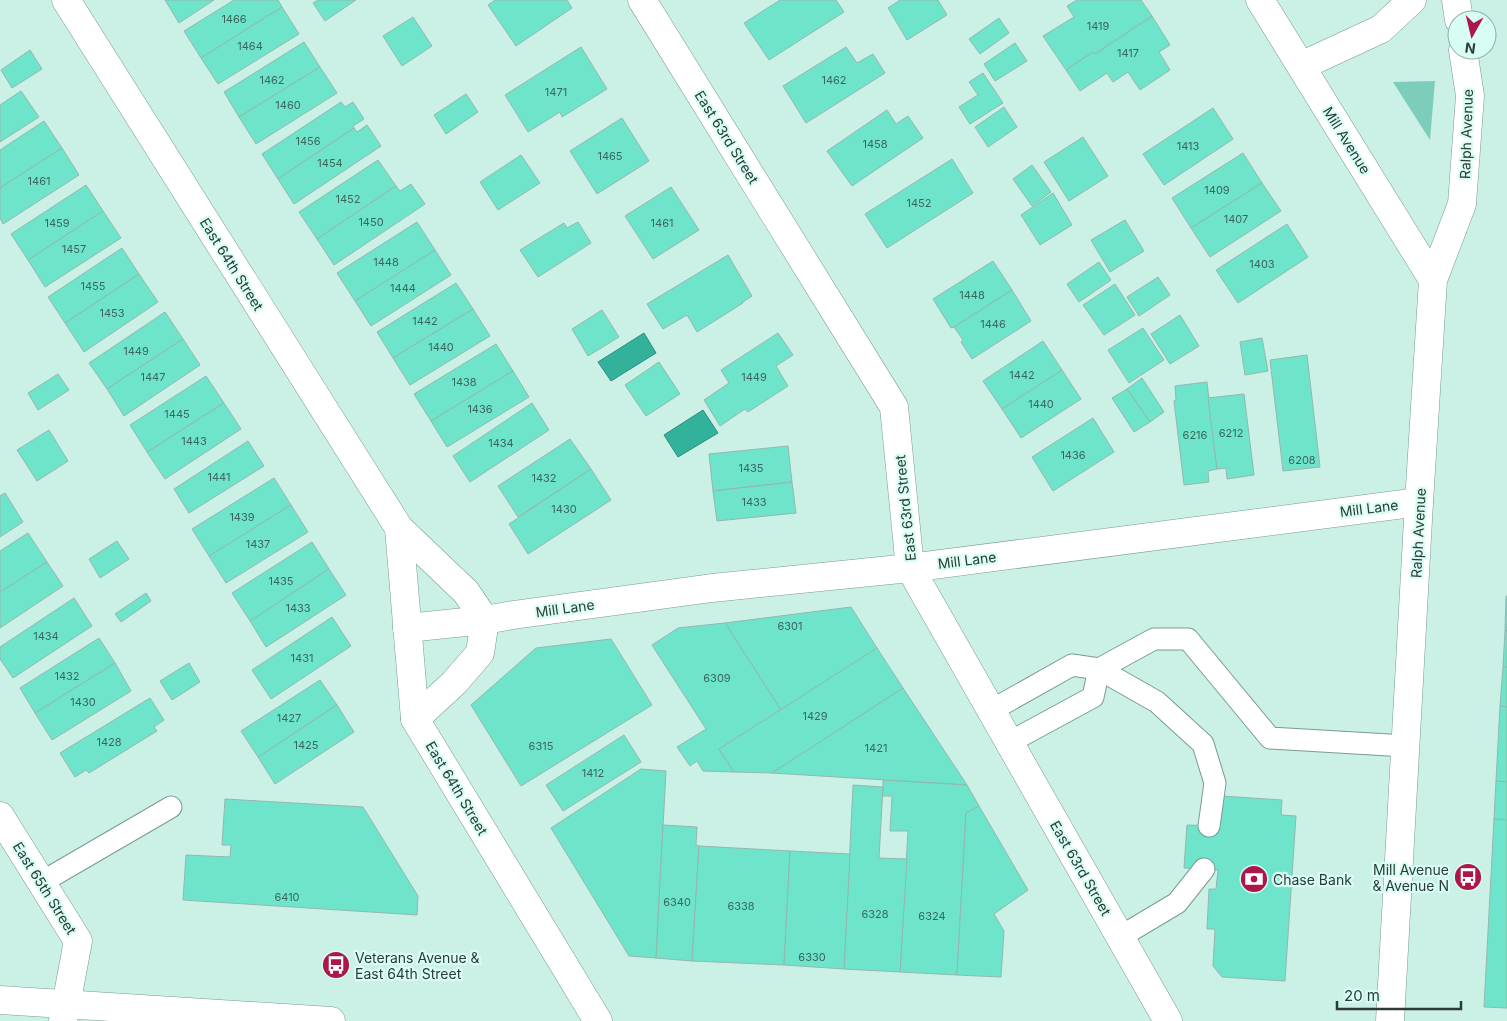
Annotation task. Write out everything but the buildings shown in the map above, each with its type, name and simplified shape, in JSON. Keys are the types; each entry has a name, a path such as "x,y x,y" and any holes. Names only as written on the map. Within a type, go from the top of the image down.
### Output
{"street":[{"name":"East 64th Street","path":"66,0 399,528 466,592 485,620"},
{"name":"East 63rd Street","path":"642,0 894,407 910,568 1168,1021"},
{"name":"Mill Avenue","path":"1260,0 1433,280"},
{"path":"1301,66 1381,29 1412,0"},
{"name":"Ralph Avenue","path":"1390,1021 1433,280 1462,204 1470,96 1465,60"},
{"name":"Mill Lane","path":"407,628 485,620 712,588 910,568 1419,502"},
{"name":"East 64th Street","path":"399,528 415,719 598,1021"},
{"path":"415,719 454,683 480,653 485,620"},
{"name":"East 65th Street","path":"0,816 78,941 65,1013"},
{"path":"0,1000 65,1013 331,1021"}],"lane":[{"path":"1010,742 1093,698 1100,669 1154,639 1188,639 1270,738 1406,746"},
{"path":"992,710 1072,666 1100,669 1157,702 1203,744 1215,783 1209,826"},
{"path":"42,882 171,807"},
{"path":"1120,937 1176,903 1204,869"}],"shaded area":[{"path":"1435,81 1430,140 1393,82"},
{"path":"644,333 656,353 611,381 598,362"},
{"path":"703,410 718,433 678,457 664,435"}],"place":[{"name":"Mill Avenue & Avenue N","path":"1468,877"},
{"name":"Chase Bank","path":"1254,879"},
{"name":"Veterans Avenue & East 64th Street","path":"336,965"}]}
